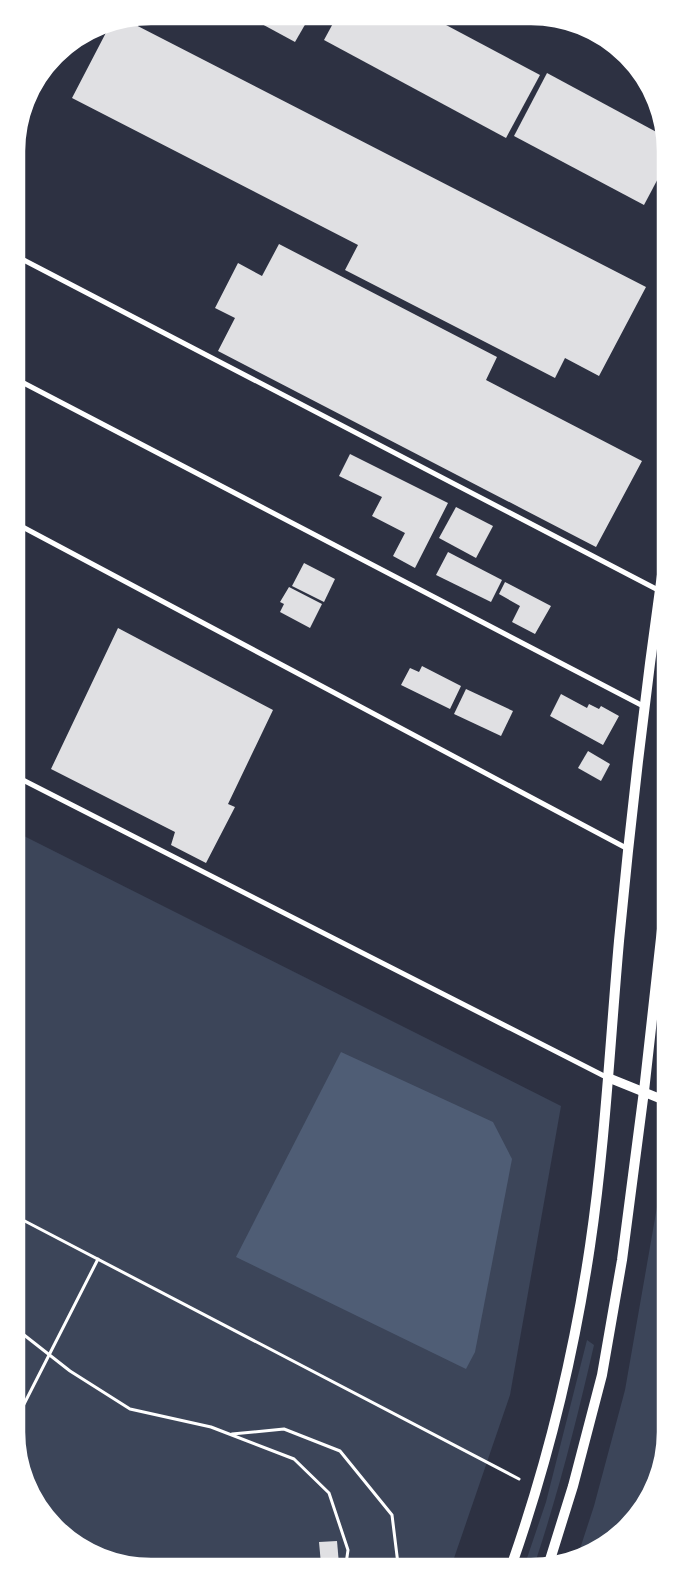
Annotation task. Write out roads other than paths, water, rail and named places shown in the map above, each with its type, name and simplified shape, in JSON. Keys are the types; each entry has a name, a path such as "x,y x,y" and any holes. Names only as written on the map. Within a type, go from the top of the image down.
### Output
{"main road":[{"path":"514,1559 539,1477 568,1369 590,1244 609,1078 628,849 658,618"},
{"path":"551,1557 573,1486 602,1375 622,1260 658,965"}],"street":[{"path":"24,260 658,587"},
{"path":"24,383 646,707"},
{"path":"24,528 628,849"},
{"path":"24,782 609,1078 658,1097"}]}
